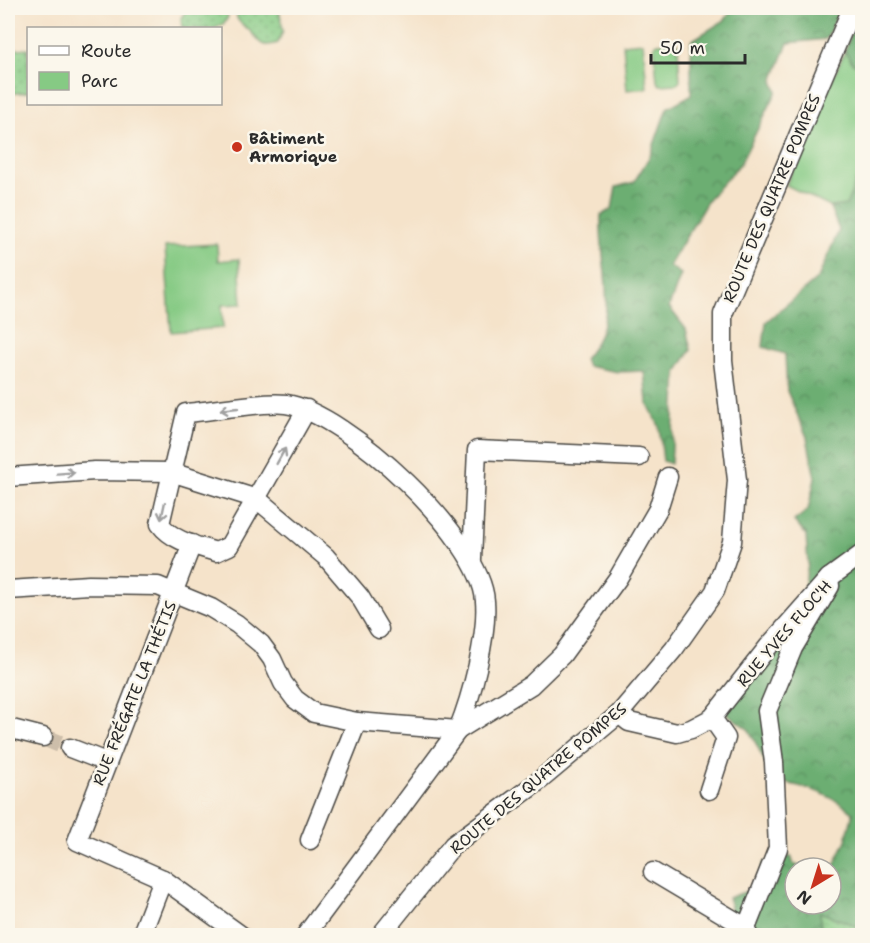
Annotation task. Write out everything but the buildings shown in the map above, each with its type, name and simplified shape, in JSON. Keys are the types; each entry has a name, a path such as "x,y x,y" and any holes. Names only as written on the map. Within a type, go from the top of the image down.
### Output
{"street":[{"name":"ROUTE DES QUATRE POMPES","path":"380,936 453,844 539,781 619,714 674,649 715,591 732,542 738,480 723,360 723,314 852,8"},
{"path":"305,936 458,730 467,709 480,648 485,601 472,559 440,516 379,457 307,409 283,403 186,413 160,524 165,532 216,552 229,546 307,409"},
{"path":"472,559 476,514 477,450 639,457"},
{"path":"8,477 95,471 171,472 257,499 326,557 360,597 379,629"},
{"path":"8,590 146,584 211,608 237,624 261,644 295,699 314,713 357,722 458,730 531,685 562,655 634,552 658,509 668,477"},
{"path":"440,516 476,514"},
{"name":"RUE FRÉGATE LA THÉTIS","path":"163,879 77,841 192,544"},
{"name":"RUE YVES FLOC'H","path":"619,714 629,722 677,733 691,729 712,718 768,647 829,578 862,554"},
{"path":"653,872 745,932 778,848 774,762 767,711 793,648 830,586 829,578"},
{"path":"709,790 726,738 712,718"},
{"path":"310,840 357,722"},
{"path":"8,728 43,737"},
{"path":"70,748 106,762"},
{"path":"141,936 163,879 242,936"}],"green space":[{"path":"188,8 225,8 228,17 218,27 182,27 181,18"},
{"path":"238,8 279,8 283,31 278,43 267,45 261,43 237,19"},
{"path":"733,8 841,8 826,39 788,43 773,81 777,91 740,164 709,198 669,266 681,274 669,307 686,329 691,350 677,372 671,464 663,461 659,426 647,402 644,371 618,372 587,366 584,359 596,342 603,325 606,308 601,215 612,209 616,187 634,182 650,156 667,108 691,95 691,41 725,20"},
{"path":"854,24 862,27 862,67 852,63 845,51"},
{"path":"643,42 647,88 627,90 623,44"},
{"path":"675,42 678,45 680,81 677,84 660,85 657,81 654,46 657,43"},
{"path":"27,48 27,92 8,94 8,50"},
{"path":"845,51 852,63 862,67 862,166 846,205 830,207 786,185"},
{"path":"862,166 862,928 830,916 843,916 843,856 839,856 846,840 853,813 826,795 775,781 749,730 717,706 802,603 808,564 806,535 794,521 808,510 815,478 807,437 787,391 785,354 763,347 766,322 818,278 839,230 830,207 846,205"},
{"path":"217,244 218,261 239,259 242,304 222,305 223,328 171,332 165,247"},
{"path":"783,858 783,916 820,916 821,935 725,935 731,906 728,898 756,888 763,863"},
{"path":"820,916 830,916 862,928 862,935 821,935"}],"tunnel":[{"path":"43,737 70,748"}],"place":[{"name":"Bâtiment Armorique","path":"237,147"}]}
